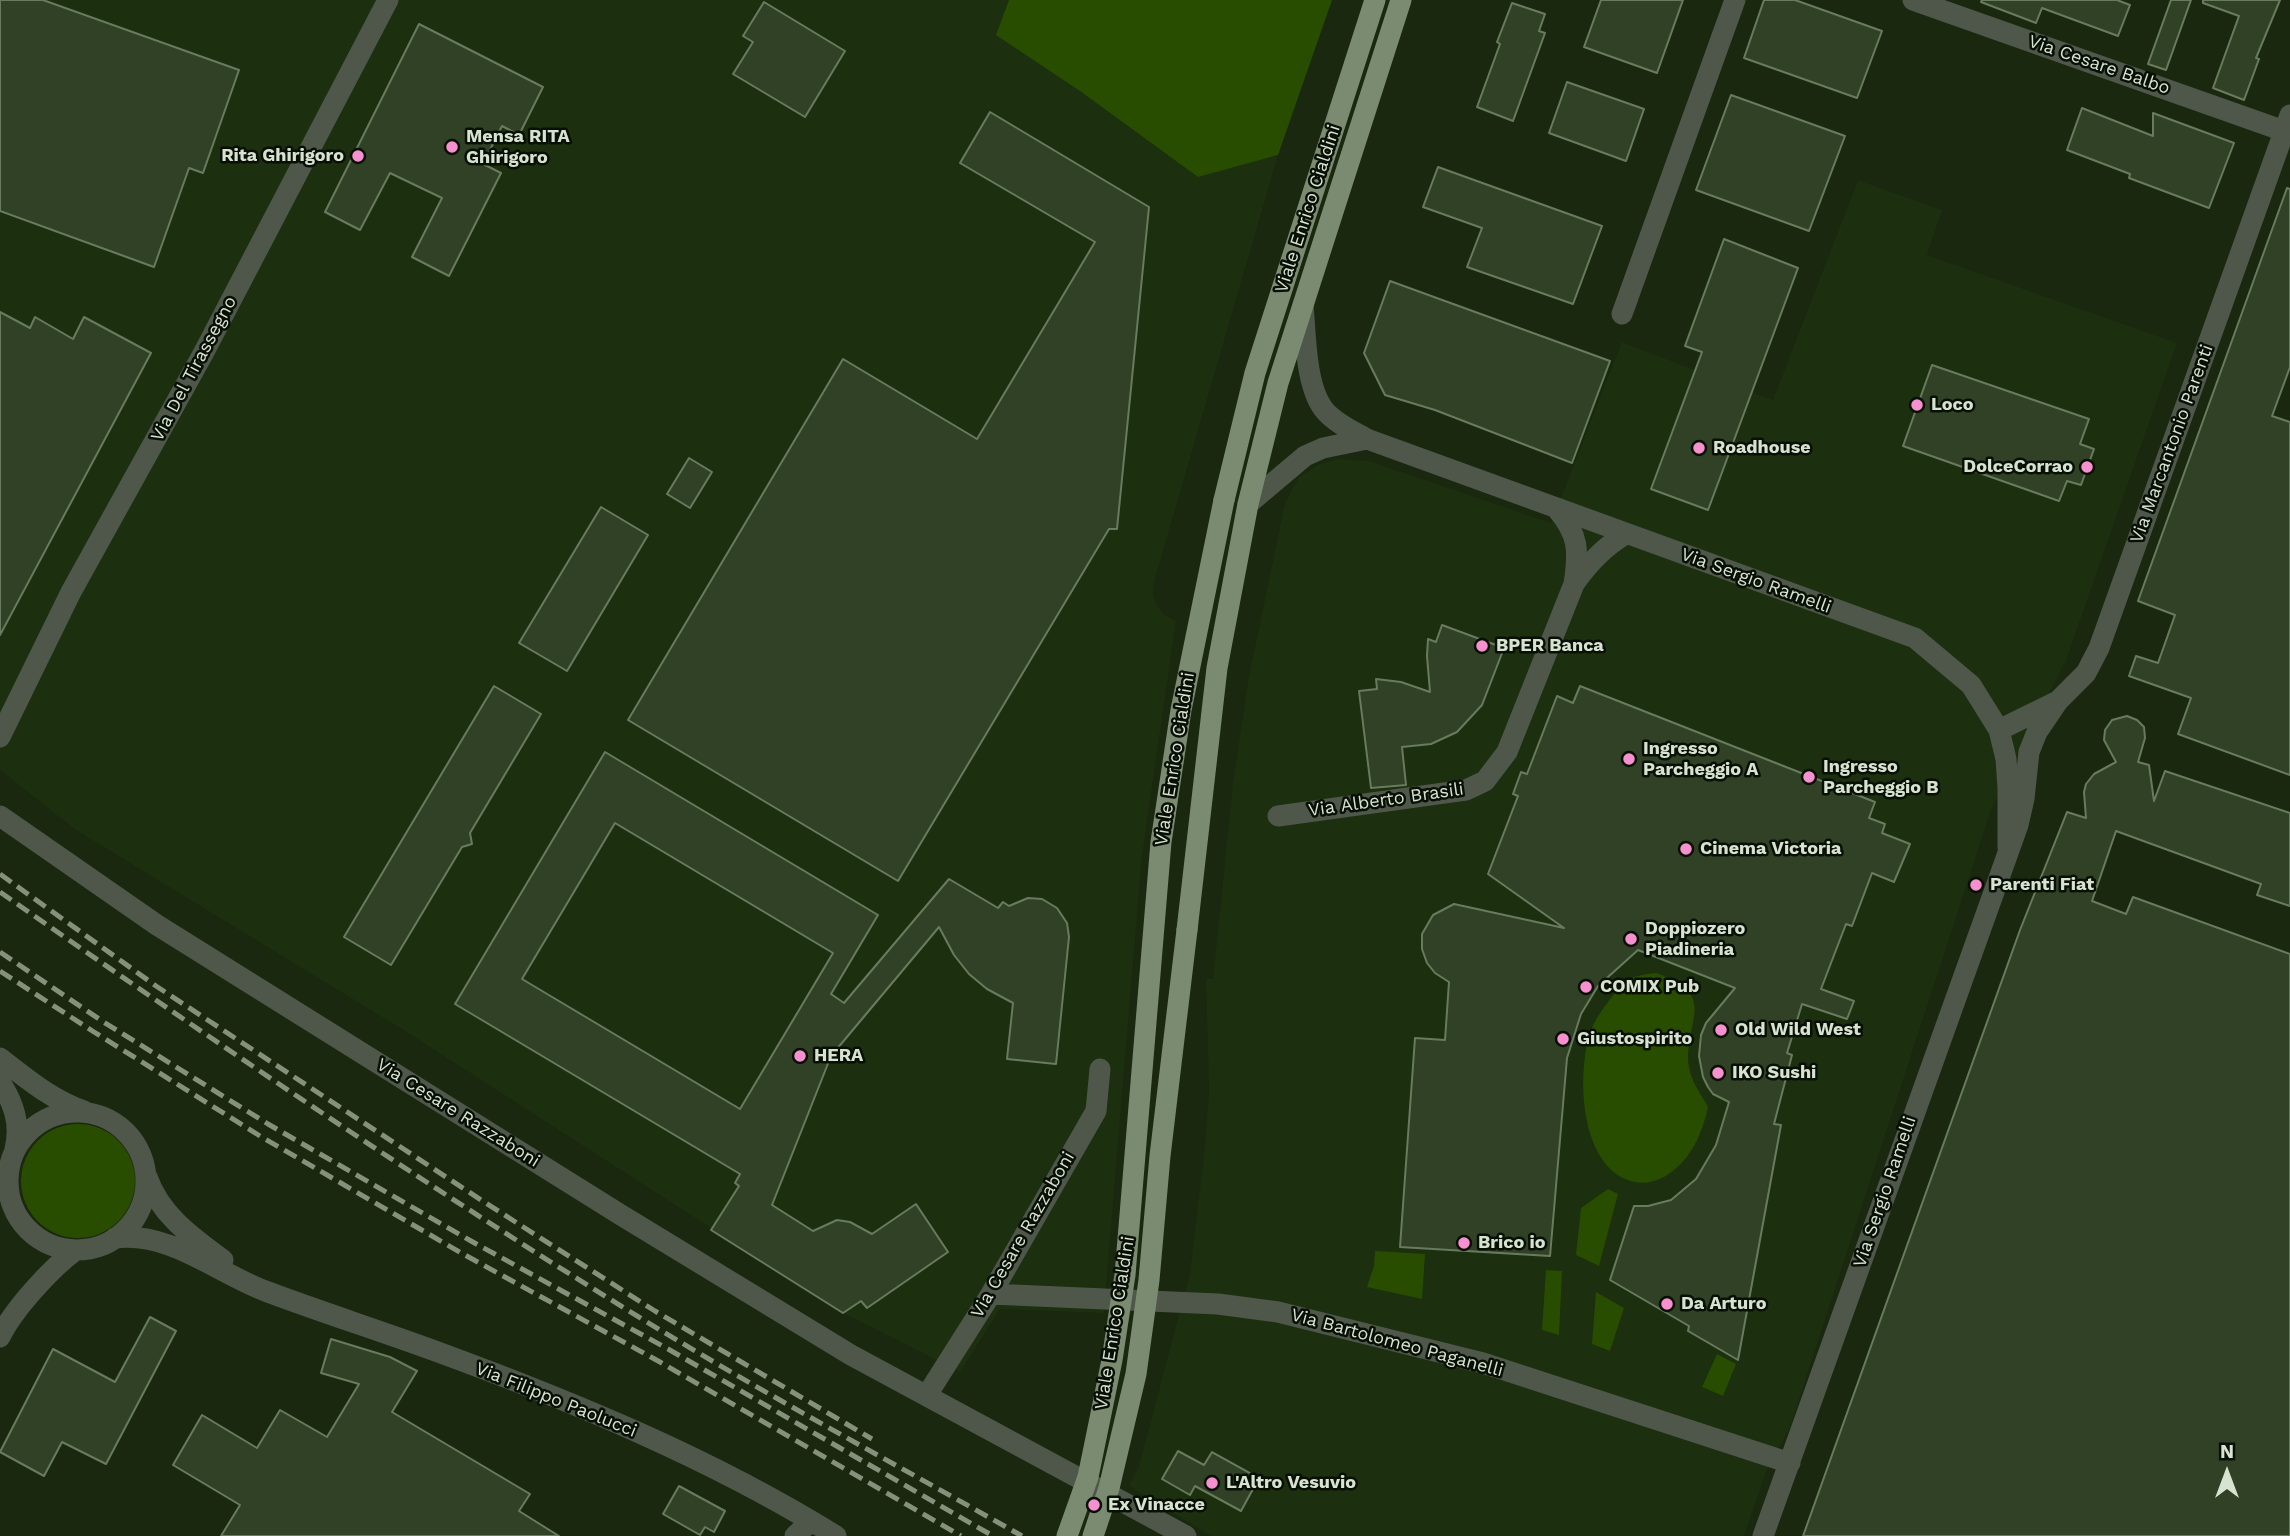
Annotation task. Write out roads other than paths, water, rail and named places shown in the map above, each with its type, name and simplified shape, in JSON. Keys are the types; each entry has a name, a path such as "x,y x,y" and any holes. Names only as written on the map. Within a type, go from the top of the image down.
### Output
{"main road":[{"name":"Viale Enrico Cialdini","path":"1067,1536 1088,1476 1114,1348 1125,1275 1161,842 1181,710 1224,500 1255,373 1375,0"},
{"name":"Viale Enrico Cialdini","path":"1093,1536 1109,1489 1136,1374 1149,1280 1160,1156 1211,714 1248,504 1278,383 1401,0"}],"street":[{"name":"Via Del Tirassegno","path":"0,737 71,592 210,340 388,0"},
{"path":"1622,314 1735,0"},
{"name":"Via Cesare Balbo","path":"1913,0 2287,123"},
{"name":"Via Marcantonio Parenti","path":"2000,730 2058,701 2087,673 2099,648 2287,123"},
{"name":"Via Sergio Ramelli","path":"1303,305 1317,400 1327,413 1341,424 1367,439 1914,638 1971,685 2000,730 2008,788 2008,848"},
{"path":"1248,504 1306,456 1323,448 1367,439"},
{"name":"Via Alberto Brasili","path":"1557,509 1573,530 1577,558 1574,584"},
{"name":"Via Alberto Brasili","path":"1278,816 1466,790 1485,780 1507,752 1574,584 1613,541 1626,534"},
{"name":"Via Sergio Ramelli","path":"1763,1536 2018,825 2029,752 2036,732 2058,701"},
{"name":"Via Cesare Razzaboni","path":"0,816 157,925 861,1361 1186,1536"},
{"path":"0,1058 55,1098 115,1123 138,1149 146,1183 144,1200 137,1216 125,1231 94,1248 57,1248 42,1241 0,1207"},
{"name":"Via Cesare Razzaboni","path":"927,1395 991,1294 1096,1111 1100,1069"},
{"path":"0,1082 17,1119 18,1134 7,1165 8,1187 11,1203 24,1225"},
{"path":"7,1165 22,1140 48,1118 82,1112 99,1116"},
{"name":"Via Filippo Paolucci","path":"145,1171 153,1195 167,1214 188,1234 264,1291"},
{"name":"Via Filippo Paolucci","path":"115,1238 130,1236 160,1243 264,1291 436,1351 593,1412 731,1478 836,1536"},
{"path":"3,1330 58,1262 76,1250"},
{"name":"Via Bartolomeo Paganelli","path":"991,1294 1219,1304 1278,1312 1483,1363 1790,1463"},
{"path":"796,1536 811,1521"}],"railway":[{"path":"0,874 156,986 481,1200 655,1311 872,1439"},
{"path":"0,892 321,1112 565,1271 740,1377 1022,1536"},
{"path":"0,952 102,1021 268,1124 993,1536"},
{"path":"0,971 260,1136 961,1536"}],"place":[{"name":"Mensa RITA Ghirigoro","path":"452,147"},
{"name":"Rita Ghirigoro","path":"358,156"},
{"name":"Loco","path":"1917,405"},
{"name":"Roadhouse","path":"1699,448"},
{"name":"DolceCorrao","path":"2087,467"},
{"name":"BPER Banca","path":"1482,646"},
{"name":"Ingresso Parcheggio A","path":"1629,759"},
{"name":"Ingresso Parcheggio B","path":"1809,777"},
{"name":"Cinema Victoria","path":"1686,849"},
{"name":"Parenti Fiat","path":"1976,885"},
{"name":"Doppiozero Piadineria","path":"1631,939"},
{"name":"COMIX Pub","path":"1586,987"},
{"name":"Old Wild West","path":"1721,1030"},
{"name":"Giustospirito","path":"1563,1039"},
{"name":"HERA","path":"800,1056"},
{"name":"IKO Sushi","path":"1718,1073"},
{"name":"Brico io","path":"1464,1243"},
{"name":"Da Arturo","path":"1667,1304"},
{"name":"L'Altro Vesuvio","path":"1212,1483"},
{"name":"Ex Vinacce","path":"1094,1505"}]}
